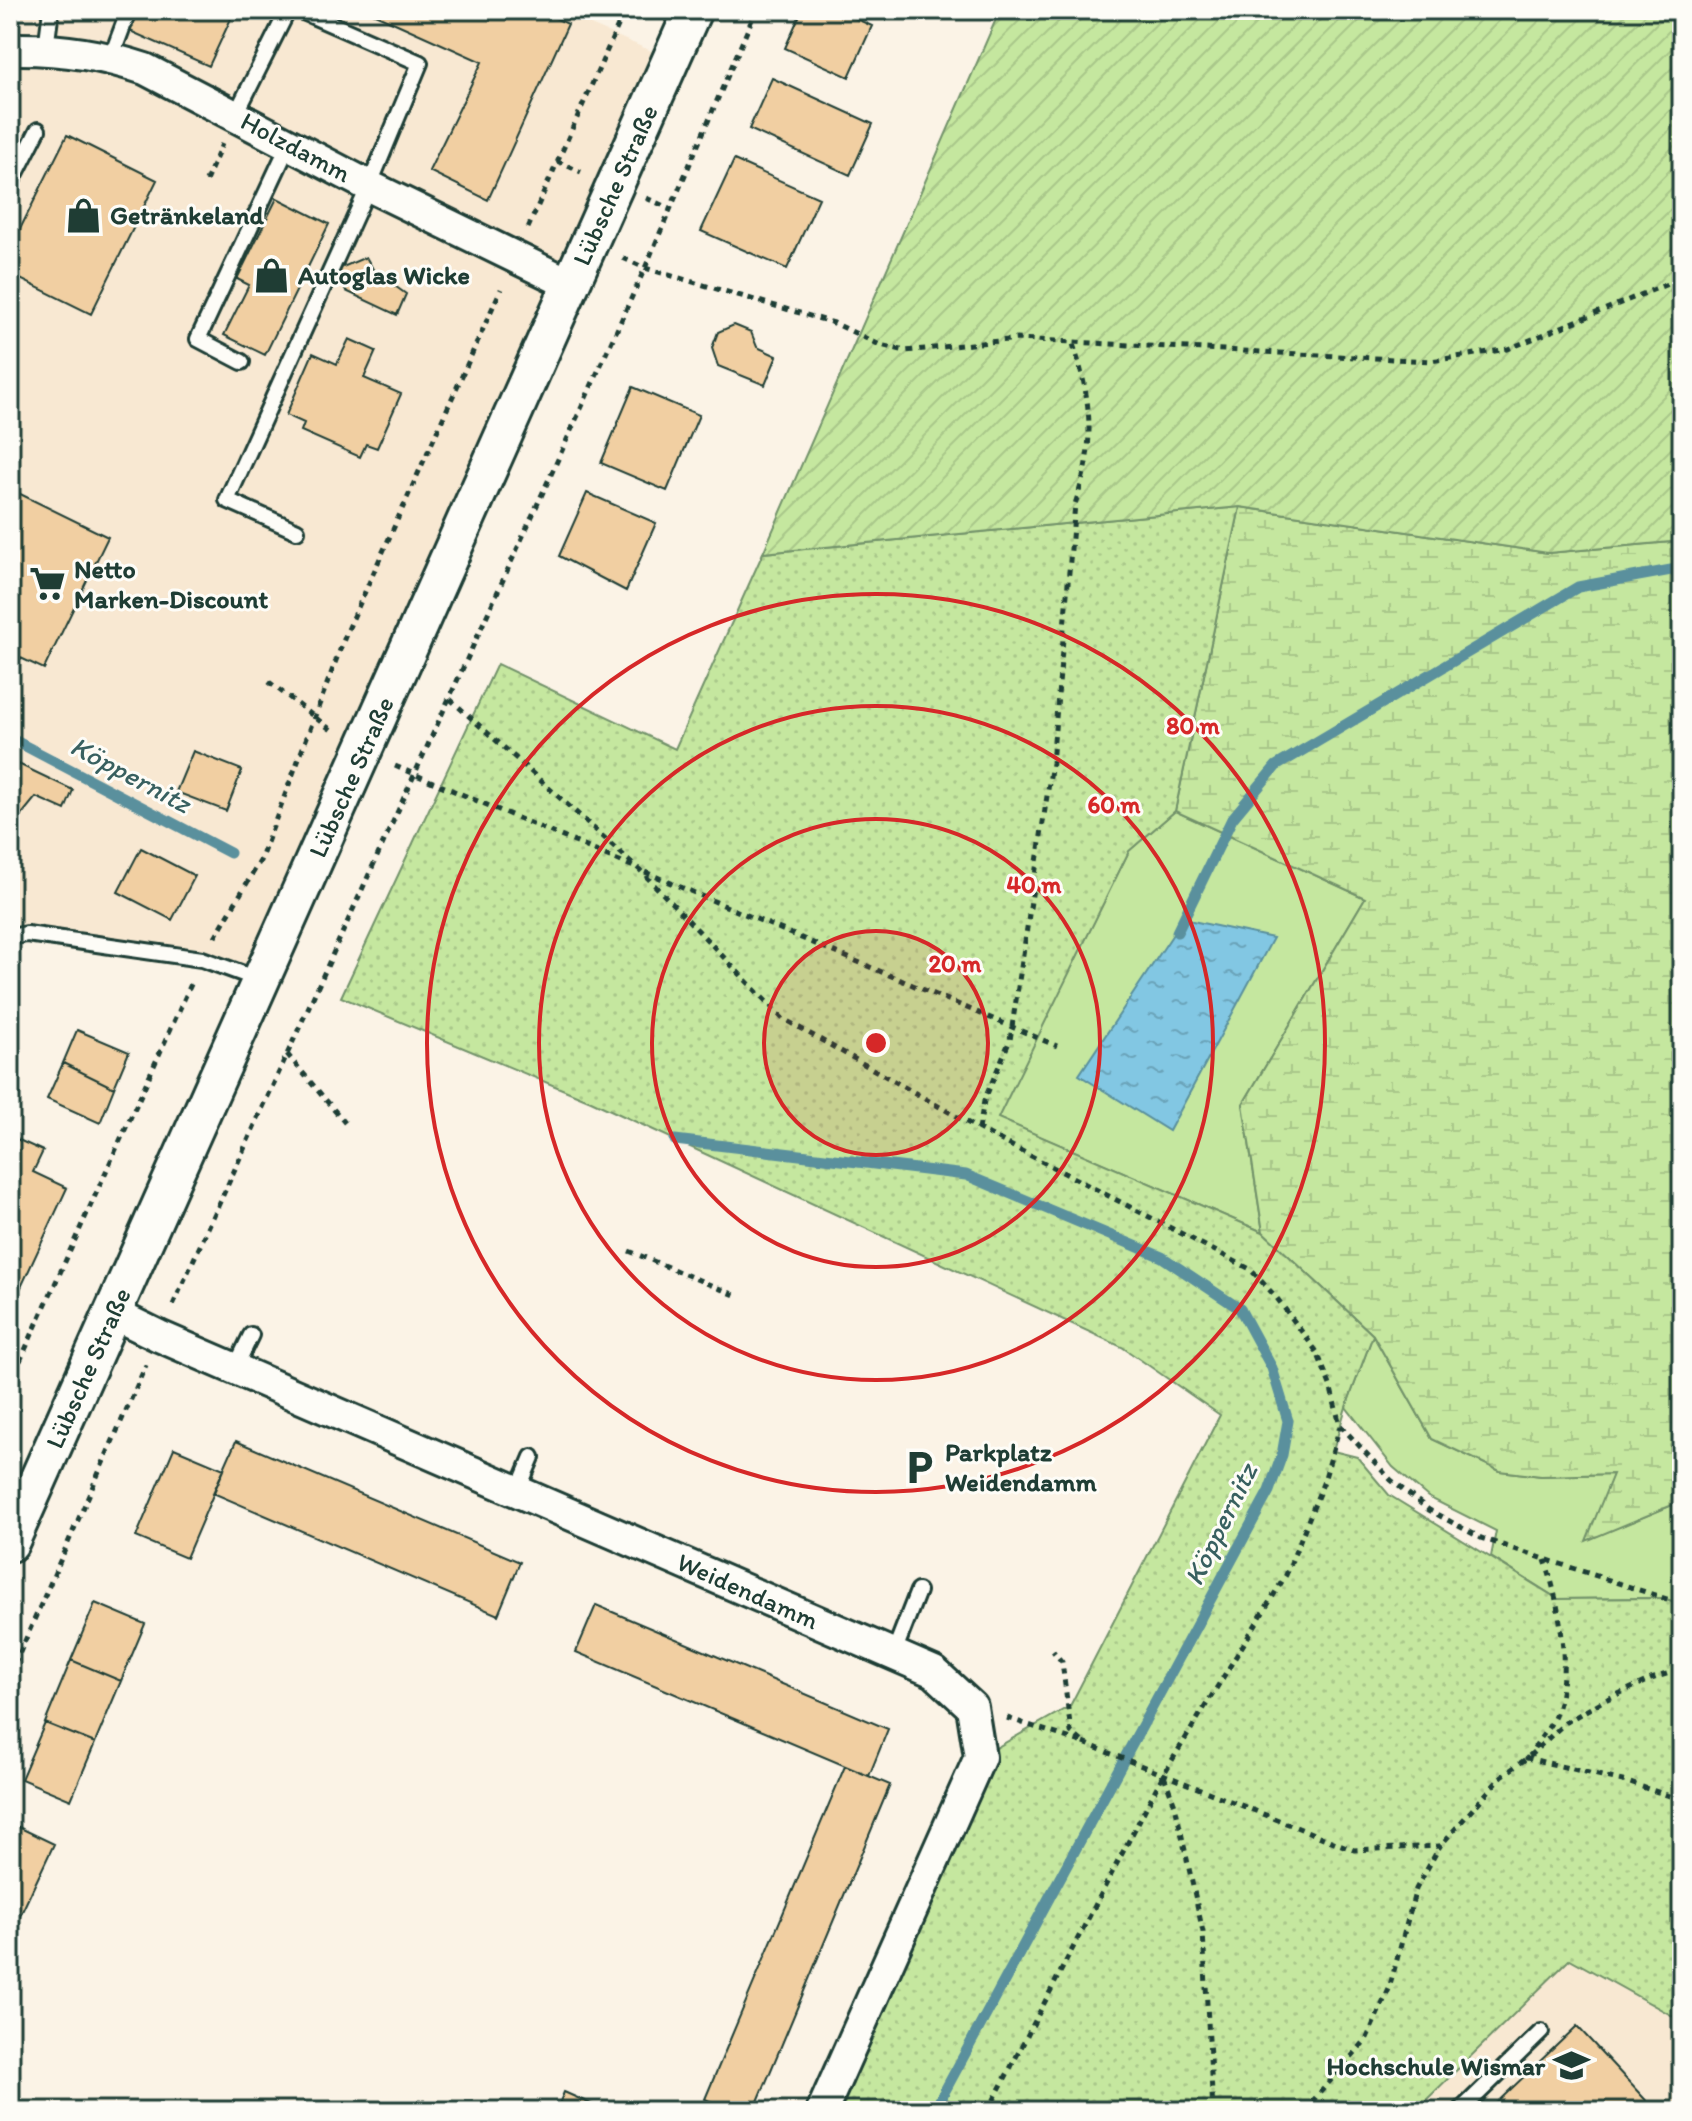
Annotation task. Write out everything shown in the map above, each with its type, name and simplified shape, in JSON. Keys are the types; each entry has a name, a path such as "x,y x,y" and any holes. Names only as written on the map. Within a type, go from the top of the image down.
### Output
{"street":[{"name":"Lübsche Straße","path":"10,1543 693,10"},
{"name":"Holzdamm","path":"10,49 46,48 111,58 145,69 369,186 570,284"},
{"name":"Weidendamm","path":"112,1313 934,1672 972,1707"},
{"path":"822,2111 980,1757 972,1707"}],"lane":[{"path":"46,48 51,10"},
{"path":"111,58 129,10"},
{"path":"236,114 288,10"},
{"path":"297,531 227,500 369,186 420,63 299,10"},
{"path":"10,185 38,130"},
{"path":"242,362 198,339 289,144"},
{"path":"10,937 27,934 202,959 260,980"},
{"path":"235,1368 251,1335"},
{"path":"518,1490 532,1457"},
{"path":"893,1655 918,1591"},
{"path":"1460,2111 1541,2032"}],"path":[{"path":"10,1383 202,959 260,861 346,634 625,10"},
{"path":"10,1675 159,1336 645,268 756,10"},
{"path":"589,244 645,268 834,323 880,345 906,351 1017,339 1431,361 1508,349 1682,278"},
{"path":"979,1129 984,1101 1010,1040 1052,763 1075,504 1083,482 1091,422 1082,370 1072,341"},
{"path":"269,682 362,752 1057,1046"},
{"path":"450,699 640,870 782,1018 979,1129 1250,1269 1276,1297 1317,1352 1330,1385 1340,1425 1391,1480 1429,1510 1481,1538 1682,1604"},
{"path":"287,1054 346,1124"},
{"path":"629,1251 735,1295"},
{"path":"988,2111 1163,1775 1286,1575 1324,1481 1340,1425"},
{"path":"1527,1758 1554,1717 1563,1671 1558,1599 1545,1560"},
{"path":"1053,1651 1062,1662 1071,1732 1084,1743"},
{"path":"1304,2111 1366,2040 1389,1989 1416,1889 1440,1846 1502,1776 1565,1723 1601,1702 1651,1679 1682,1669"},
{"path":"972,1707 1143,1765 1354,1850 1440,1846"},
{"path":"1527,1758 1627,1782 1682,1800"},
{"path":"1163,1775 1175,1805 1203,1932 1213,2111"}],"shaded area":[{"path":"10,10 556,10 670,59 260,980 202,959 10,937"},
{"name":"Hochschule Wismar","path":"1570,1959 1682,2021 1682,2111 1415,2111"}],"green space":[{"path":"1000,10 1682,10 1682,541 1548,553 1240,507 763,553"},
{"path":"1240,507 1548,553 1682,541 1682,1501 1586,1541 1613,1474 1541,1476 1500,1471 1432,1439 1373,1335 1263,1232 1243,1104 1365,898 1175,811"},
{"path":"1240,507 1175,811 1129,851 998,1118 1263,1232 1373,1335 1333,1451 1357,1457 1389,1495 1558,1599 1662,1598 1682,1604 1682,2021 1570,1959 1415,2111 822,2111 980,1757 1070,1706 1220,1415 1122,1347 591,1101 341,997 497,664 675,749 763,553"},
{"path":"1175,811 1365,898 1243,1104 1263,1232 997,1118 1129,851"},
{"path":"1373,1335 1432,1439 1500,1471 1541,1476 1614,1474 1587,1540 1682,1501 1682,1604 1662,1598 1558,1599 1491,1557 1496,1531 1428,1497 1393,1467 1346,1407"}],"water":[{"path":"1183,919 1273,938 1169,1131 1079,1075"}],"building":[{"path":"140,10 235,10 209,66 130,31"},
{"path":"366,10 538,10 568,24 488,200 429,171 482,62"},
{"path":"802,10 837,10 872,26 849,77 785,48"},
{"path":"772,78 873,124 850,175 749,129"},
{"name":"Getränkeland","path":"67,135 157,180 91,314 10,274 10,249"},
{"path":"734,160 819,198 787,269 701,231"},
{"name":"Autoglas Wicke","path":"277,198 329,224 265,355 224,335 249,285 237,279"},
{"path":"366,257 374,271 406,294 397,315 346,291 338,269"},
{"path":"734,325 751,332 757,347 777,356 765,385 718,366 712,348 718,332"},
{"path":"349,339 376,351 364,378 401,394 377,448 366,444 360,457 301,431 304,423 286,415 313,353 337,364"},
{"path":"633,387 699,415 667,491 601,463"},
{"name":"Netto Marken-Discount","path":"10,489 108,537 44,669 10,653"},
{"path":"587,493 656,523 626,591 559,556"},
{"path":"193,751 242,770 226,811 176,792"},
{"path":"10,760 73,790 65,810 36,797 10,829"},
{"path":"10,830 19,839 10,850"},
{"path":"141,848 195,876 172,920 118,892"},
{"path":"77,1030 129,1052 114,1088 63,1063"},
{"path":"63,1063 114,1088 100,1123 47,1099"},
{"path":"10,1136 43,1151 33,1172 67,1188 10,1311"},
{"path":"236,1441 520,1562 498,1615 213,1493"},
{"path":"174,1448 224,1469 186,1558 136,1537"},
{"path":"95,1603 145,1624 121,1681 71,1660"},
{"path":"596,1605 888,1729 869,1776 576,1652"},
{"path":"71,1660 121,1681 95,1743 45,1723"},
{"path":"45,1723 95,1743 71,1800 21,1779"},
{"path":"845,1766 890,1785 754,2111 733,2111 705,2099"},
{"path":"10,1823 54,1844 10,1937"},
{"path":"1577,2026 1654,2109 1652,2111 1488,2111"},
{"path":"564,2092 607,2111 556,2111"}],"waterway":[{"path":"1177,932 1232,819 1276,766 1578,587 1682,568"},
{"name":"Köppernitz","path":"10,738 230,853"},
{"name":"Köppernitz","path":"675,1140 966,1175 1162,1257 1240,1309 1272,1368 1288,1421 1282,1455 1269,1491 934,2111"}],"place":[{"name":"Getränkeland","path":"84,215"},
{"name":"Autoglas Wicke","path":"272,275"},
{"name":"Netto Marken-Discount","path":"48,584"},
{"name":"Parkplatz Weidendamm","path":"919,1467"},
{"name":"Hochschule Wismar","path":"1571,2066"}]}
